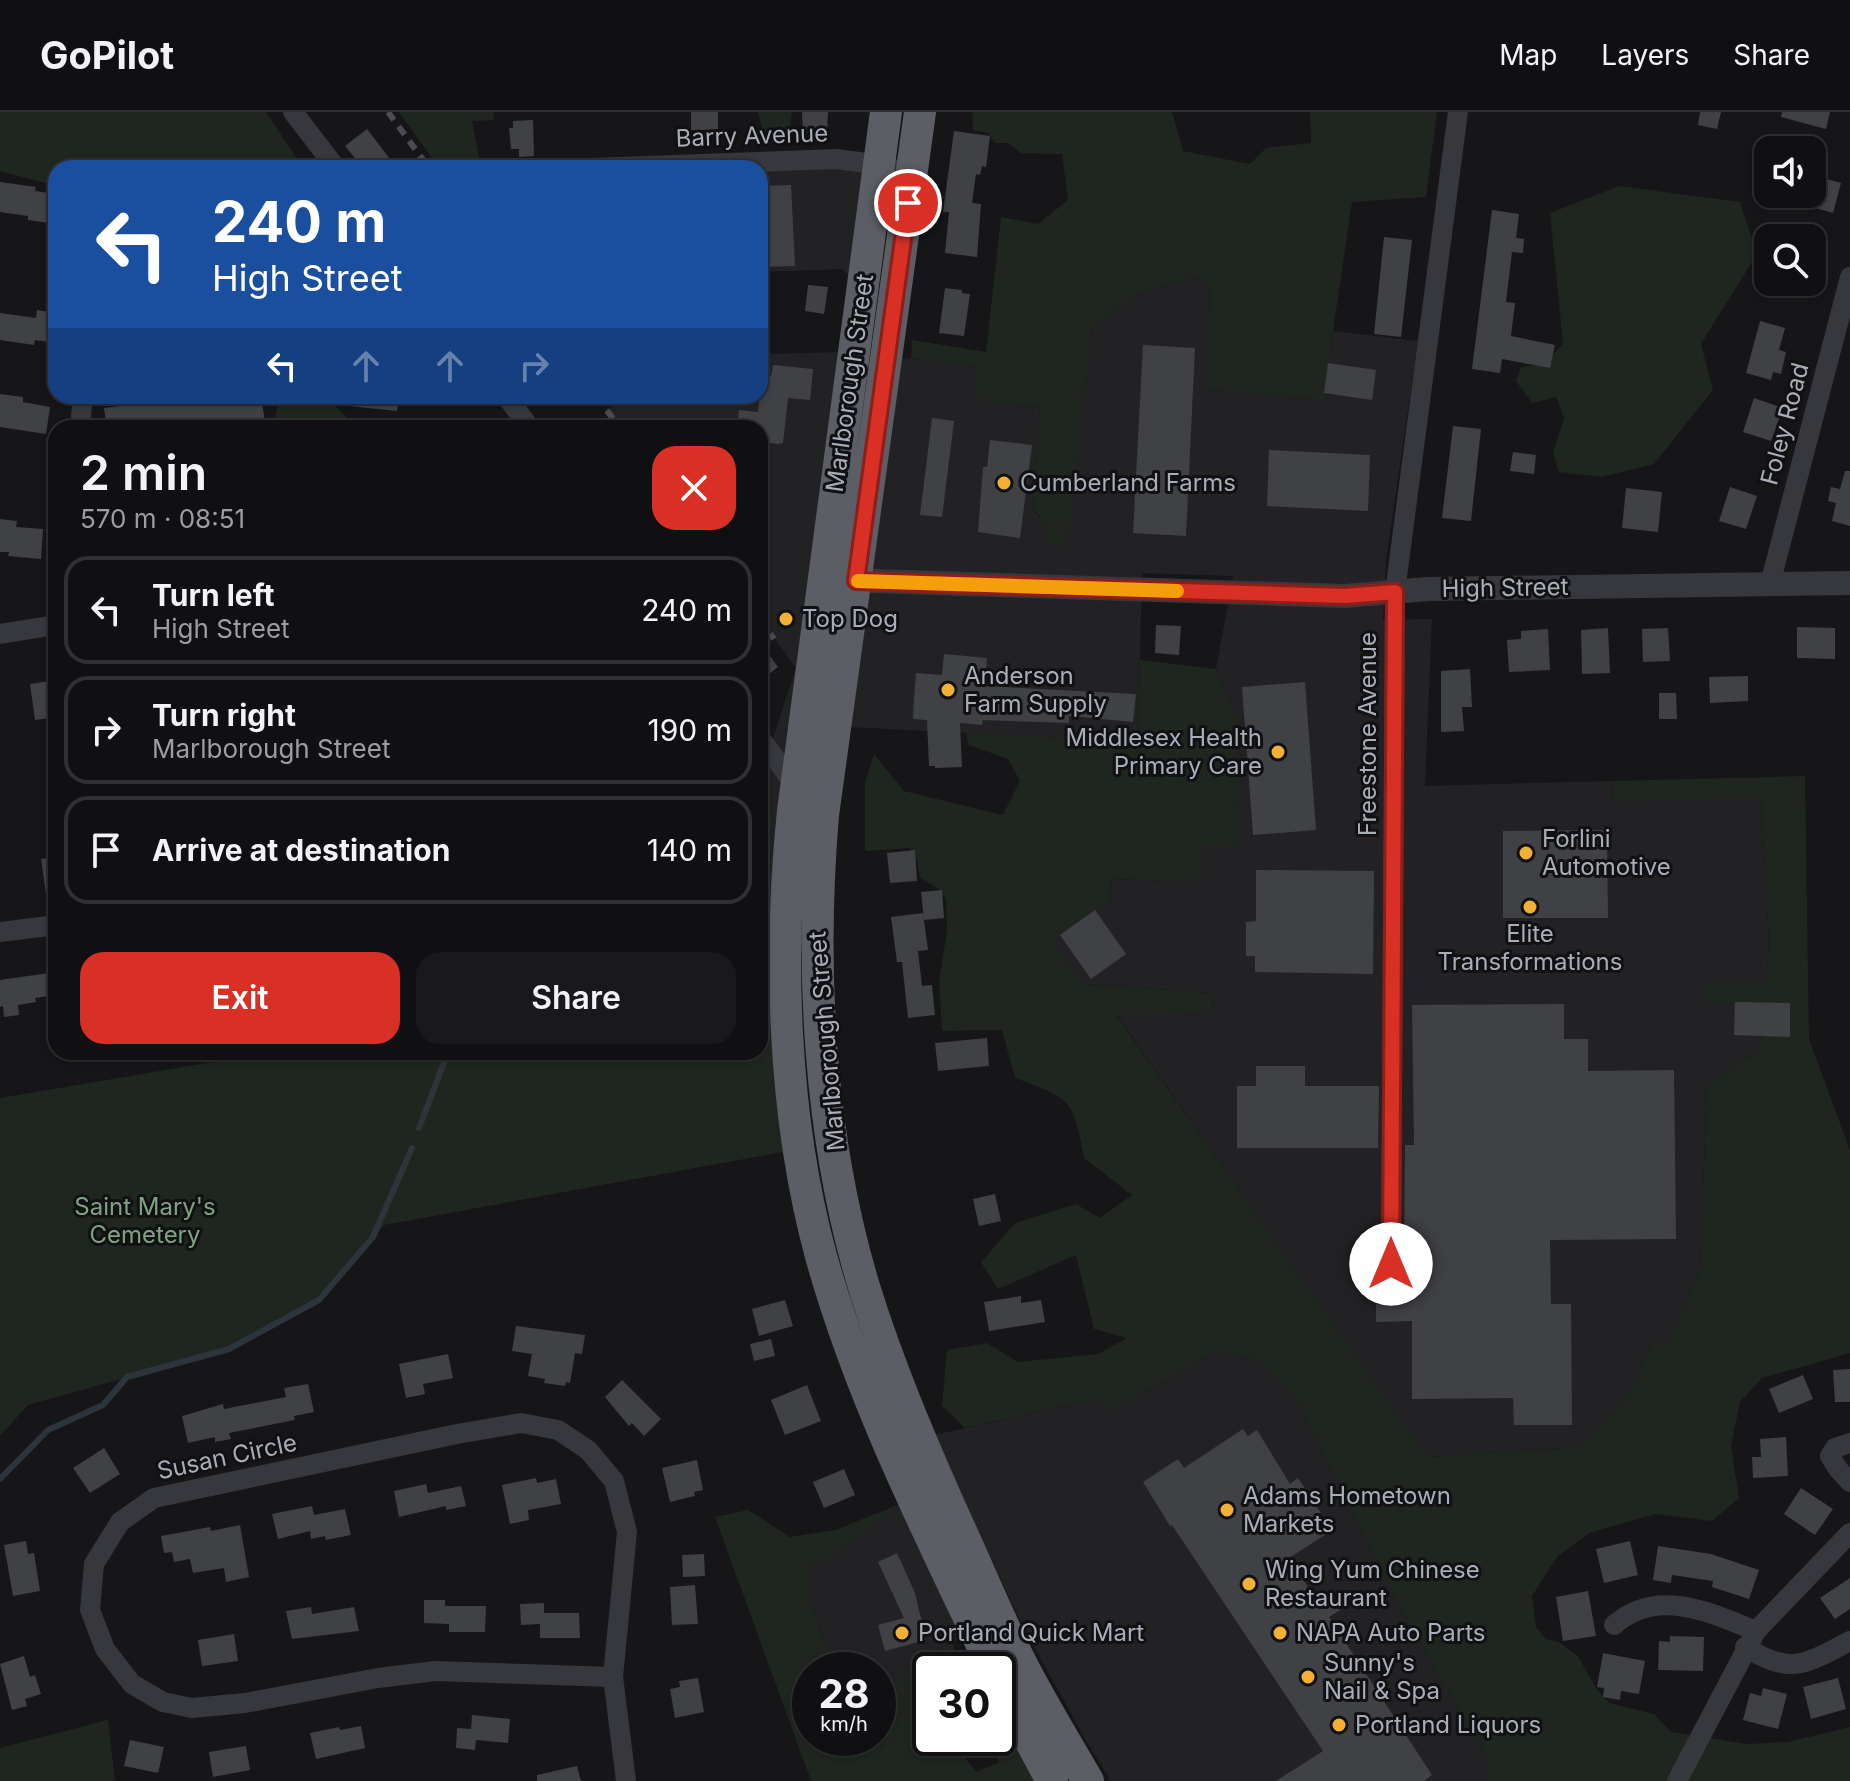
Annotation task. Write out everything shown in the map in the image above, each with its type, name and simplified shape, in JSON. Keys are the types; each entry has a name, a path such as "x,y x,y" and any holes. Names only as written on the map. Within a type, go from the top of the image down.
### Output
{"highway":[{"name":"Marlborough Street","path":"886,112 824,578 811,787 817,894 817,983 827,1098 844,1206 864,1289 994,1652"},
{"name":"Marlborough Street","path":"811,787 856,581 920,112"},
{"name":"Marlborough Street","path":"1016,1689 1088,1781"},
{"name":"Marlborough Street","path":"1016,1703 1052,1781"}],"street":[{"path":"293,112 330,160"},
{"name":"Freestone Avenue","path":"1391,1264 1395,592 1458,112"},
{"name":"Barry Avenue","path":"768,162 836,159 912,172"},
{"name":"Foley Road","path":"1770,584 1850,277"},
{"name":"High Street","path":"824,578 1345,596 1395,592 1850,583"},
{"path":"0,634 48,626"},
{"path":"768,746 811,787"},
{"path":"0,932 48,926"},
{"name":"Susan Circle","path":"521,1423 558,1430 588,1450 614,1481 627,1532 613,1677 435,1671 378,1678 245,1703 192,1708 163,1702 132,1684 105,1649 90,1610 94,1564 120,1522 154,1498 521,1423"},
{"path":"1850,1443 1835,1448 1830,1456 1850,1482"},
{"path":"1677,1781 1750,1639 1850,1533"},
{"path":"1614,1625 1627,1613 1642,1606 1672,1605 1719,1616 1781,1665 1813,1660 1850,1641"},
{"path":"613,1677 626,1781"}],"shaded area":[{"path":"838,167 863,171 852,277 841,269 768,272 768,169"},
{"path":"1199,276 1211,291 1208,389 1326,401 1333,331 1418,341 1386,561 1383,620 1432,619 1425,786 1613,781 1612,801 1761,797 1769,944 1766,982 1705,984 1778,1003 1757,1052 1707,1084 1700,1271 1666,1349 1654,1339 1631,1391 1581,1447 1427,1457 1116,1014 1212,1013 1213,993 1082,984 1051,941 1109,902 1112,879 1202,882 1202,845 1236,716 1216,669 1233,576 1142,573 1138,742 792,724 775,968 768,967 768,754 796,668 768,630 768,420 614,420 606,409 616,404 768,404 768,354 844,352 977,366 980,400 1040,408 1033,510 1066,546 1092,329 1141,293"},
{"path":"1217,1351 1259,1361 1298,1401 1399,1605 1487,1759 1489,1781 1111,1781 1022,1625 934,1435 1097,1399 1112,1411"},
{"path":"900,1504 961,1638 932,1652 912,1652 912,1665 896,1680 896,1652 834,1652 824,1640 812,1606 812,1563 830,1559"}],"green space":[{"path":"0,112 266,112 298,160 48,160 48,184 0,171"},
{"path":"399,112 494,112 493,120 472,121 479,160 433,160"},
{"path":"758,112 792,112 788,143 765,143"},
{"path":"972,112 1172,112 1183,151 1250,164 1266,148 1311,143 1310,112 1437,112 1426,197 1352,202 1326,401 1207,389 1211,291 1199,276 1141,293 1092,329 1067,546 1045,544 1044,525 1033,510 1040,408 979,400 976,366 911,359 912,340 986,352 1001,217 1038,224 1068,200 1062,154 1021,153 1008,143 995,143 988,133 973,130"},
{"path":"1619,186 1740,202 1754,245 1754,259 1701,344 1713,390 1654,464 1602,477 1559,472 1553,453 1564,418 1556,397 1532,403 1516,381 1521,367 1545,364 1563,343 1550,213"},
{"path":"278,404 334,404 349,420 273,420"},
{"path":"1140,660 1216,669 1236,716 1238,847 1202,845 1202,882 1112,879 1109,902 1052,941 1082,984 1213,993 1212,1013 1116,1015 1428,1457 1581,1447 1631,1391 1654,1339 1666,1348 1700,1271 1707,1084 1757,1052 1777,1003 1707,1004 1704,984 1766,982 1769,944 1761,798 1612,801 1613,781 1805,776 1809,1039 1850,1150 1850,1353 1762,1378 1740,1402 1731,1446 1739,1498 1712,1521 1655,1514 1589,1533 1557,1557 1532,1596 1536,1627 1546,1639 1559,1642 1578,1656 1596,1688 1609,1703 1654,1714 1671,1732 1747,1744 1788,1742 1850,1727 1850,1781 1489,1781 1487,1759 1399,1605 1298,1401 1259,1361 1217,1351 1112,1411 1097,1399 965,1428 942,1406 947,1350 987,1343 1018,1362 1098,1354 1127,1338 1094,1329 1076,1255 998,1289 981,1262 1015,1223 1076,1204 1100,1218 1132,1195 1084,1158 1076,1123 1066,1103 1048,1091 1015,1078 1002,1030 942,1031 939,981 947,930 946,899 938,888 920,878 917,859 910,848 865,851 865,783 874,754 904,791 1003,815 1020,781 1008,759 969,745 966,733 1138,742"},
{"name":"Saint Mary's Cemetery","path":"768,967 775,968 788,1151 384,1225 319,1300 229,1349 28,1405 0,1436 0,1098 225,1060 768,1060"},
{"path":"900,1504 830,1559 812,1563 812,1606 824,1640 834,1652 792,1652 792,1729 715,1517 748,1510 790,1537 835,1530"},
{"path":"953,1642 954,1652 932,1652"},
{"path":"912,1665 912,1756 964,1756 976,1772 999,1762 997,1756 1016,1756 1016,1744 1037,1781 811,1781 802,1756 896,1756 896,1680"},
{"path":"108,1720 115,1781 0,1781 0,1748"}],"building":[{"path":"691,112 718,112 718,130 691,130"},
{"path":"802,112 828,112 827,133 803,134"},
{"path":"1700,112 1721,112 1717,129 1698,125"},
{"path":"1782,112 1830,112 1826,129 1781,117"},
{"path":"533,120 534,156 519,157 519,149 511,149 509,128 513,128 513,121"},
{"path":"367,129 391,160 356,160 345,146"},
{"path":"954,131 990,136 986,167 982,166 980,175 976,174 972,203 981,204 977,257 945,253 949,212 943,212"},
{"path":"1826,179 1841,183 1833,213 1816,208 1826,208"},
{"path":"0,182 36,187 35,191 48,193 48,223 0,212"},
{"path":"791,185 795,266 768,267 768,186"},
{"path":"1492,210 1519,214 1516,238 1524,239 1523,253 1512,252 1506,302 1515,303 1511,336 1555,345 1550,368 1502,359 1500,373 1472,369"},
{"path":"1384,237 1412,240 1401,337 1374,334"},
{"path":"808,285 828,287 824,314 805,311"},
{"path":"945,288 970,294 964,336 939,333"},
{"path":"37,310 48,312 48,342 35,340 34,345 0,340 0,313 36,318"},
{"path":"1760,321 1785,328 1779,350 1786,352 1781,374 1773,372 1771,380 1746,373"},
{"path":"1143,345 1195,348 1186,536 1133,533"},
{"path":"1328,363 1376,370 1372,400 1324,393"},
{"path":"773,365 813,369 810,400 788,398 783,443 778,444 768,443 768,420 738,420 739,410 758,412 759,404 768,404 768,376 771,376"},
{"path":"0,394 23,397 23,402 50,407 46,434 0,427"},
{"path":"1754,398 1783,408 1771,441 1743,432"},
{"path":"138,404 262,404 265,420 106,420 104,408"},
{"path":"349,404 398,404 397,411"},
{"name":"Cumberland Farms","path":"932,418 954,421 942,517 920,515"},
{"path":"1453,426 1481,429 1471,521 1442,518"},
{"name":"Cumberland Farms","path":"990,440 1032,445 1020,538 978,532 983,467 987,467"},
{"path":"1269,450 1370,455 1368,511 1267,506"},
{"path":"1513,452 1536,455 1534,474 1510,471"},
{"path":"1845,471 1850,471 1850,526 1832,521 1836,503 1828,501 1831,487 1840,489"},
{"path":"1730,487 1757,496 1746,529 1719,521"},
{"path":"1626,488 1662,492 1658,532 1622,528"},
{"path":"0,519 17,521 16,527 43,529 41,559 8,556 9,552 0,552"},
{"path":"1156,625 1181,626 1179,655 1155,653"},
{"path":"1797,627 1835,628 1835,659 1797,658"},
{"path":"1608,628 1610,673 1582,674 1581,630"},
{"path":"1668,628 1670,661 1643,662 1642,629"},
{"path":"1548,629 1550,670 1509,672 1507,640 1521,639 1521,631"},
{"path":"768,654 778,667 768,675"},
{"path":"944,654 987,658 985,686 1136,694 1133,722 1069,716 1069,723 983,720 982,725 960,723 962,767 929,766 927,720 913,719 916,673 942,675"},
{"path":"1470,669 1472,707 1462,707 1464,731 1441,732 1441,671"},
{"path":"1748,676 1748,701 1710,703 1709,677"},
{"path":"48,681 48,718 35,720 30,684"},
{"name":"Middlesex Health Primary Care","path":"1305,682 1316,830 1253,835 1242,687"},
{"path":"1659,693 1676,693 1677,719 1659,719"},
{"path":"1607,830 1608,918 1503,918 1503,831"},
{"path":"915,850 917,881 890,883 887,853"},
{"path":"48,858 48,901 47,901 41,859"},
{"path":"1256,870 1374,871 1373,974 1255,972 1255,956 1246,956 1246,922 1256,921"},
{"path":"942,890 944,918 924,920 921,892"},
{"path":"1095,910 1126,954 1091,979 1060,935"},
{"path":"923,913 928,950 918,951 922,986 932,985 935,1015 908,1018 902,962 897,962 891,917"},
{"path":"48,973 48,996 18,1005 19,1015 4,1017 3,1006 0,1007 0,980"},
{"path":"1735,1002 1790,1003 1790,1037 1734,1035"},
{"path":"1564,1004 1564,1039 1588,1039 1588,1071 1674,1070 1676,1239 1550,1240 1551,1304 1571,1304 1572,1425 1514,1425 1513,1398 1412,1399 1412,1321 1376,1322 1376,1304 1398,1304 1398,1275 1404,1264 1405,1145 1414,1145 1412,1005"},
{"path":"987,1038 989,1066 938,1071 935,1043"},
{"path":"1256,1066 1305,1066 1305,1086 1379,1086 1378,1148 1237,1148 1237,1086 1256,1086"},
{"path":"995,1194 1001,1221 979,1226 973,1199"},
{"path":"1021,1296 1021,1303 1041,1300 1045,1322 989,1331 984,1302"},
{"path":"785,1300 793,1326 759,1336 752,1309"},
{"path":"516,1326 585,1335 582,1354 575,1353 570,1383 566,1382 565,1386 544,1383 545,1379 528,1376 532,1354 512,1351"},
{"path":"771,1339 775,1356 754,1361 750,1344"},
{"path":"448,1354 453,1378 423,1384 425,1394 406,1398 399,1364"},
{"path":"1850,1369 1850,1402 1835,1402 1833,1370"},
{"path":"1803,1375 1813,1399 1779,1413 1769,1389"},
{"path":"622,1380 661,1419 644,1436 632,1423 629,1426 605,1397"},
{"path":"308,1384 314,1412 294,1416 295,1420 229,1433 231,1439 215,1442 215,1437 188,1443 182,1416 223,1404 224,1409 286,1397 284,1388"},
{"path":"807,1385 821,1421 785,1435 771,1400"},
{"path":"1243,1429 1248,1436 1257,1430 1290,1484 1298,1478 1321,1513 1316,1516 1328,1533 1289,1558 1317,1601 1328,1593 1340,1610 1329,1617 1432,1775 1424,1781 1276,1781 1323,1751 1143,1482 1178,1459 1184,1468"},
{"path":"1786,1437 1788,1476 1753,1478 1752,1457 1761,1457 1760,1439"},
{"path":"104,1448 120,1474 90,1493 73,1468"},
{"path":"697,1460 703,1490 694,1492 695,1496 670,1502 662,1468"},
{"path":"844,1469 855,1495 824,1508 813,1482"},
{"path":"536,1478 537,1483 556,1479 561,1504 528,1510 529,1520 510,1524 502,1485"},
{"path":"426,1484 428,1493 461,1486 466,1506 446,1510 446,1506 399,1517 394,1491"},
{"path":"1801,1488 1833,1509 1815,1535 1784,1514"},
{"path":"312,1506 314,1515 345,1509 351,1535 326,1540 325,1536 311,1539 310,1531 278,1539 272,1514"},
{"path":"240,1525 249,1577 226,1582 224,1568 193,1573 190,1559 174,1562 172,1552 164,1553 161,1536"},
{"path":"26,1541 28,1554 34,1553 40,1591 13,1596 4,1545"},
{"path":"1630,1541 1638,1575 1604,1583 1596,1549"},
{"path":"1658,1546 1711,1554 1759,1570 1749,1599 1712,1587 1713,1581 1672,1575 1671,1583 1653,1580"},
{"path":"897,1553 915,1593 926,1640 885,1651 878,1625 904,1618 878,1562"},
{"path":"704,1554 705,1576 683,1577 682,1555"},
{"path":"1850,1578 1850,1609 1835,1619 1820,1598"},
{"path":"695,1585 698,1624 672,1625 670,1587"},
{"path":"1588,1591 1596,1636 1563,1641 1556,1597"},
{"path":"424,1600 445,1600 445,1606 486,1606 485,1632 449,1632 449,1624 424,1623"},
{"path":"544,1603 544,1613 579,1613 580,1638 540,1638 540,1624 521,1625 520,1604"},
{"path":"311,1607 312,1614 354,1607 359,1631 292,1639 286,1611"},
{"path":"234,1634 238,1661 202,1666 198,1640"},
{"path":"1670,1636 1704,1637 1703,1671 1658,1670 1659,1641 1670,1642"},
{"path":"1603,1653 1645,1661 1639,1694 1621,1691 1620,1700 1603,1697 1604,1688 1597,1687"},
{"path":"24,1656 30,1677 35,1675 41,1694 25,1699 27,1706 12,1710 0,1664"},
{"path":"698,1678 704,1712 675,1718 670,1689 680,1687 679,1681"},
{"path":"1838,1678 1846,1709 1811,1719 1803,1687"},
{"path":"1763,1688 1787,1694 1778,1729 1743,1720 1750,1693 1761,1696"},
{"path":"472,1715 510,1719 508,1743 476,1740 475,1750 456,1748 457,1728 471,1729"},
{"path":"361,1726 365,1748 316,1759 310,1733"},
{"path":"130,1740 164,1747 158,1773 124,1766"},
{"path":"246,1746 250,1770 213,1777 209,1752"},
{"path":"577,1766 581,1781 537,1781 537,1775"}],"waterway":[{"path":"419,1128 445,1060"},
{"path":"0,1479 48,1430 103,1405 127,1377 229,1349 319,1300 373,1237 412,1148"}],"railway":[{"path":"388,112 423,160"},
{"path":"602,404 614,420"},
{"path":"768,630 774,639"}],"slow traffic":[{"path":"858,581 1177,591"}],"place":[{"name":"Cumberland Farms","path":"1004,483"},
{"name":"Top Dog","path":"786,619"},
{"name":"Anderson Farm Supply","path":"948,690"},
{"name":"Middlesex Health Primary Care","path":"1278,752"},
{"name":"Forlini Automotive","path":"1526,853"},
{"name":"Elite Transformations","path":"1530,907"},
{"name":"Adams Hometown Markets","path":"1227,1510"},
{"name":"Wing Yum Chinese Restaurant","path":"1249,1584"},
{"name":"Portland Quick Mart","path":"902,1633"},
{"name":"NAPA Auto Parts","path":"1280,1633"},
{"name":"Sunny's Nail & Spa","path":"1308,1677"},
{"name":"Portland Liquors","path":"1339,1725"}],"route":[{"path":"908,203 856,581 1345,596 1395,592 1391,1264"}]}
